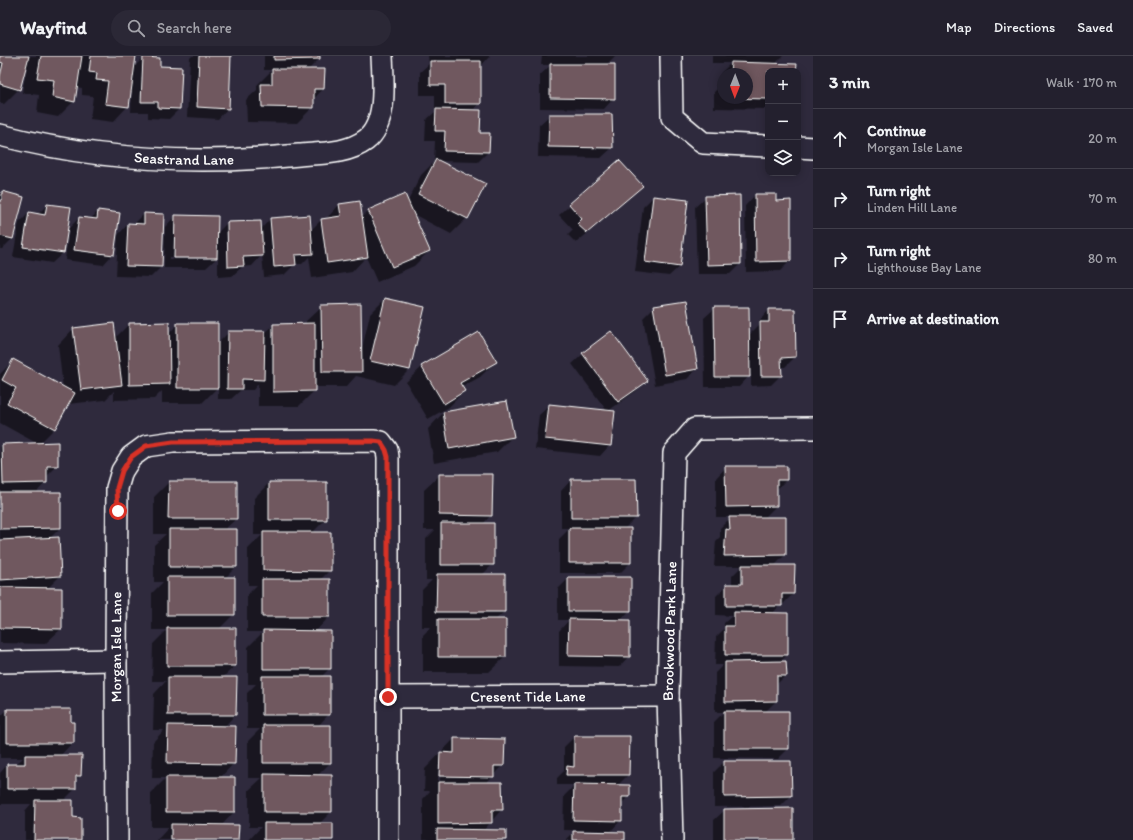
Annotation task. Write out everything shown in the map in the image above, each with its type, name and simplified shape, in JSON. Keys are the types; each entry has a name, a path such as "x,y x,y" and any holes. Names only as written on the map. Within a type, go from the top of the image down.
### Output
{"street":[{"name":"Seastrand Lane","path":"0,136 22,141 99,153 155,158 212,160 276,158 335,152 352,148 367,139 376,126 381,111 383,89 382,56"},
{"path":"671,56 672,117 703,143 765,146"},
{"path":"801,147 813,148"},
{"name":"Brookwood Park Lane","path":"672,840 668,696 674,453 694,429 813,428"},
{"name":"Morgan Isle Lane","path":"117,840 117,488 122,471 131,457 146,446 173,442 381,442 386,450 388,465 388,697"},
{"path":"0,662 116,660"},
{"name":"Cresent Tide Lane","path":"388,697 668,696"},
{"path":"388,697 388,840"}],"building":[{"path":"0,56 29,56 20,90 0,84 3,63 0,62"},
{"path":"41,56 82,56 75,102 52,97 54,80 37,78"},
{"path":"91,56 136,56 129,107 105,104 108,81 96,80 97,73 89,72"},
{"path":"199,56 231,56 229,109 197,107"},
{"path":"274,56 320,56 320,59 274,60"},
{"path":"143,57 160,58 160,66 182,67 180,109 158,108 158,102 141,102"},
{"path":"430,61 481,61 481,104 445,104 445,85 430,85"},
{"path":"731,62 797,64 796,68 765,68 765,99 753,99 753,68 730,68"},
{"path":"550,64 615,64 615,99 550,98"},
{"path":"272,69 325,69 324,89 314,89 314,108 262,107 261,84 272,84"},
{"path":"436,109 481,110 480,133 490,133 489,152 444,151 445,131 435,131"},
{"path":"549,114 612,114 613,148 548,147"},
{"path":"436,159 486,184 468,219 418,194"},
{"path":"619,160 643,186 587,233 577,224 582,219 569,204"},
{"path":"2,191 24,197 13,239 0,236 0,200 2,200"},
{"path":"405,194 430,251 392,267 368,210"},
{"path":"755,194 776,194 776,201 791,200 791,261 756,262"},
{"path":"740,195 741,264 707,265 705,196"},
{"path":"653,196 688,200 680,267 645,262"},
{"path":"360,201 368,257 327,263 321,219 341,216 339,204"},
{"path":"47,204 71,207 64,253 23,247 29,212 45,215"},
{"path":"98,210 120,213 114,255 74,250 79,217 97,219"},
{"path":"144,213 164,214 162,267 126,266 128,223 144,224"},
{"path":"175,215 218,216 217,258 174,258"},
{"path":"310,215 313,254 295,255 296,265 274,267 270,218"},
{"path":"261,221 263,256 243,257 244,266 228,267 227,222"},
{"path":"385,298 425,307 410,370 370,361"},
{"path":"686,301 698,369 665,375 653,306"},
{"path":"361,304 362,372 322,372 321,305"},
{"path":"714,307 749,307 750,377 715,377"},
{"path":"769,309 795,309 796,357 781,358 782,376 761,376 760,322 769,322"},
{"path":"169,322 170,384 129,385 129,323"},
{"path":"114,323 122,385 81,390 73,328"},
{"path":"177,323 218,323 218,388 177,388"},
{"path":"315,323 315,391 273,392 273,324"},
{"path":"228,331 265,331 264,380 242,379 242,389 227,389"},
{"path":"611,331 648,381 618,402 582,353"},
{"path":"479,332 497,362 460,383 465,391 444,404 421,366"},
{"path":"13,359 75,393 55,429 7,403 16,388 2,380"},
{"path":"507,401 514,437 449,449 443,412"},
{"path":"549,404 615,411 611,446 545,439"},
{"path":"58,442 58,466 47,466 47,483 3,484 2,444"},
{"path":"725,466 787,466 787,480 777,480 777,506 726,507"},
{"path":"439,474 493,474 492,516 439,515"},
{"path":"571,479 636,479 637,518 571,518"},
{"path":"169,481 237,481 237,519 168,519"},
{"path":"269,482 327,482 327,520 269,520"},
{"path":"0,492 61,492 61,528 0,529"},
{"path":"729,517 786,517 786,555 724,556 726,529 730,530"},
{"path":"441,523 494,523 494,565 441,565"},
{"path":"569,528 631,528 631,563 569,563"},
{"path":"169,529 237,529 237,567 169,567"},
{"path":"263,532 331,532 331,571 263,570"},
{"path":"59,537 61,576 0,580 0,540"},
{"path":"742,565 795,565 794,594 782,594 782,606 726,606 726,584 742,584"},
{"path":"437,574 505,574 505,612 436,612"},
{"path":"167,577 235,577 235,615 167,615"},
{"path":"568,577 631,577 631,611 568,611"},
{"path":"262,579 330,579 330,617 262,617"},
{"path":"0,587 62,588 62,629 0,628"},
{"path":"734,612 788,613 788,655 725,655 725,626 734,626"},
{"path":"438,619 506,619 506,657 438,657"},
{"path":"569,619 630,620 630,657 568,656"},
{"path":"167,628 236,628 236,666 167,666"},
{"path":"263,630 331,631 331,669 263,669"},
{"path":"786,661 787,676 777,676 777,701 725,702 725,662"},
{"path":"262,676 330,676 330,715 262,715"},
{"path":"168,677 237,677 236,715 168,715"},
{"path":"7,709 71,709 71,722 74,722 74,743 7,743"},
{"path":"724,711 789,711 789,749 724,749"},
{"path":"168,725 236,726 235,764 167,763"},
{"path":"263,725 331,725 331,763 263,763"},
{"path":"574,736 630,736 629,775 566,775 567,766 574,767"},
{"path":"454,738 505,739 504,766 494,766 494,777 439,776 440,752 454,753"},
{"path":"25,755 82,755 81,776 76,776 76,789 7,789 7,764 25,764"},
{"path":"724,761 791,761 792,796 724,797"},
{"path":"264,774 332,775 332,812 264,812"},
{"path":"166,777 235,777 235,812 166,812"},
{"path":"438,782 502,782 503,810 492,810 492,823 438,824"},
{"path":"574,784 630,785 630,797 622,797 622,821 573,820"},
{"path":"35,800 73,800 73,817 81,818 81,840 34,840"},
{"path":"793,808 793,840 724,840 724,809"},
{"path":"264,823 333,823 333,840 264,840"},
{"path":"171,824 239,825 238,840 171,840"},
{"path":"437,829 506,830 506,840 437,840"},
{"path":"573,831 625,832 625,840 573,840"}],"route":[{"path":"118,511 117,488 122,471 131,457 146,446 173,442 381,442 388,457 388,697"}]}
